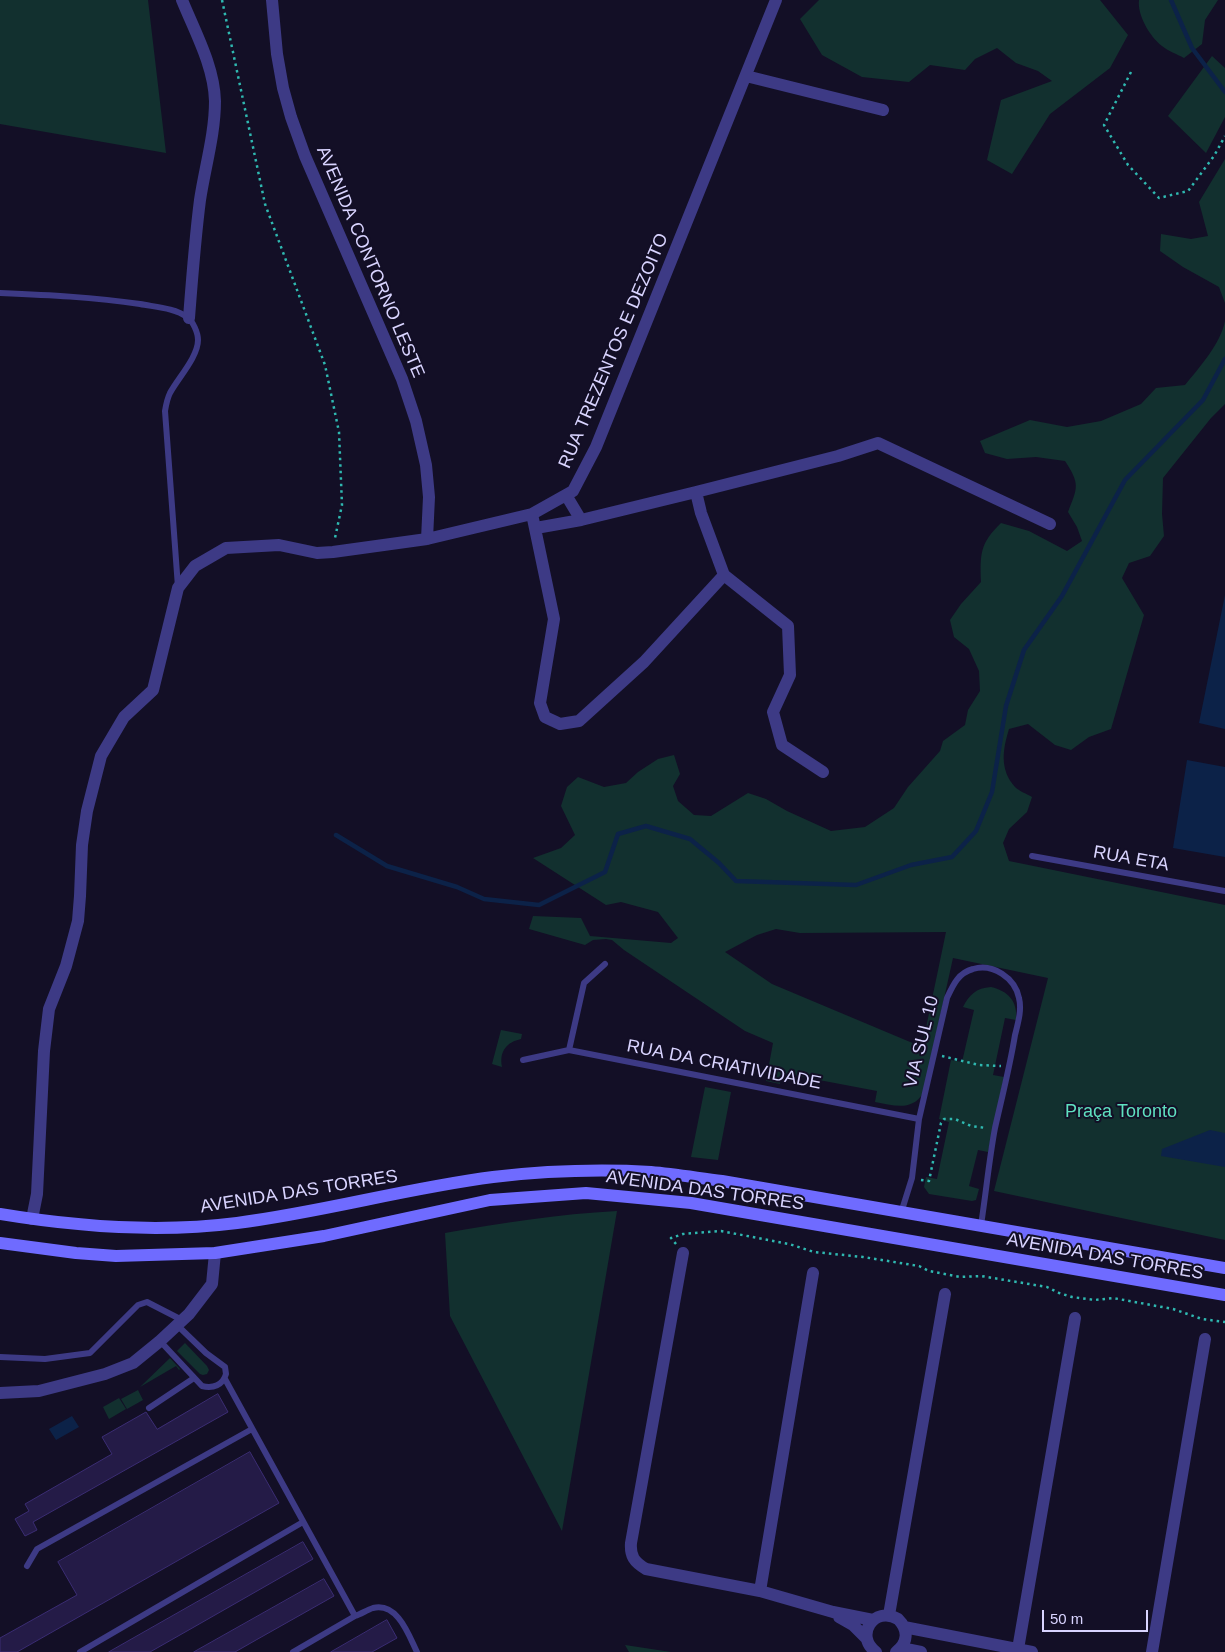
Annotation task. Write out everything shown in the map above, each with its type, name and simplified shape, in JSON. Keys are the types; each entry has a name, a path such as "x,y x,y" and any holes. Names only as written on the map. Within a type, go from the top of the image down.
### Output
{"main road":[{"name":"AVENIDA DAS TORRES","path":"0,1214 78,1226 155,1227 236,1223 492,1177 562,1171 652,1172 722,1181 1225,1268"},
{"name":"AVENIDA DAS TORRES","path":"0,1243 57,1251 116,1256 216,1253 324,1236 490,1200 586,1193 691,1203 1225,1295"}],"street":[{"path":"182,0 200,44 211,78 214,101 212,133 200,201 189,318"},
{"name":"AVENIDA CONTORNO LESTE","path":"272,0 283,88 291,117 305,156 402,379 416,421 427,473 428,539"},
{"name":"RUA TREZENTOS E DEZOITO","path":"32,1219 37,1194 44,1051 49,1009 66,966 78,921 82,845 87,811 101,756 124,717 153,690 178,588 196,566 226,548 279,545 317,552 332,552 428,539 532,514 573,491 596,447 776,0"},
{"path":"746,76 883,110"},
{"path":"536,528 581,520 696,492 838,456 878,443 1050,524"},
{"path":"696,492 701,513 724,575 788,626 790,675 773,712 782,745 824,772"},
{"path":"566,495 581,520"},
{"path":"532,514 554,619 540,702 545,717 560,724 578,721 644,662 724,575"},
{"path":"0,1393 39,1391 105,1374 133,1363 180,1322 212,1284 216,1253"},
{"path":"683,1253 631,1543 630,1553 633,1559 646,1569 760,1591 833,1612 873,1620"},
{"path":"760,1591 814,1273"},
{"path":"890,1616 945,1294"},
{"path":"1018,1649 1075,1318"},
{"path":"1152,1652 1205,1340"},
{"path":"833,1612 853,1625 876,1652"},
{"path":"866,1639 867,1629 873,1620 881,1616 890,1616 898,1619 904,1627 906,1640 899,1650 921,1652"},
{"path":"904,1627 1032,1652"}],"lane":[{"path":"0,293 114,300 160,307 181,313 189,318 197,332 196,350 169,395 165,411 178,588"},
{"name":"RUA ETA","path":"1032,856 1225,891"},
{"path":"569,1050 584,982 605,964"},
{"name":"VIA SUL 10","path":"901,1213 912,1178 919,1119 947,998 952,985 961,974 974,968 989,968 1000,972 1016,988 1020,1008 1010,1066 995,1129 981,1226"},
{"name":"RUA DA CRIATIVIDADE","path":"523,1060 569,1050 919,1119"},
{"path":"0,1357 45,1359 90,1353 138,1305 147,1302 180,1322 206,1353 224,1367 226,1371 225,1379 355,1616"},
{"path":"160,1341 202,1386 210,1388 225,1379"},
{"path":"149,1408 194,1378"},
{"path":"27,1566 37,1549 252,1429"},
{"path":"80,1652 303,1522"},
{"path":"293,1652 355,1616 374,1608 390,1610 399,1618 417,1652"}],"path":[{"path":"222,0 265,204 325,365 339,432 342,505 332,552"},
{"path":"1131,72 1104,126 1128,165 1159,198 1188,191 1214,156 1225,136"},
{"path":"933,1055 979,1065 1010,1066"},
{"path":"912,1178 929,1181 940,1129 944,1119 955,1119 971,1126 995,1129"},
{"path":"683,1253 671,1238 683,1234 722,1231 788,1244 814,1252 863,1257 919,1266 929,1271 960,1277 981,1276 1047,1286 1060,1293 1072,1296 1095,1300 1113,1298 1184,1312 1202,1319 1225,1322"}],"green space":[{"path":"0,0 148,0 166,153 0,124"},
{"path":"819,0 1100,0 1128,35 1110,68 1050,114 1012,174 987,160 1001,100 1052,81 1038,71 1016,63 997,48 975,59 965,70 930,65 909,82 862,77 822,55 800,19"},
{"path":"1139,0 1218,0 1205,20 1202,44 1184,58 1164,48 1153,37 1142,19"},
{"path":"1212,56 1225,68 1225,117 1206,153 1168,116"},
{"path":"1225,159 1225,303 1219,287 1183,267 1160,251 1161,234 1191,239 1208,236 1199,202"},
{"name":"Praça Toronto","path":"1225,321 1225,404 1211,418 1163,478 1162,514 1164,536 1150,556 1129,563 1122,578 1144,615 1111,729 1089,737 1071,750 1055,745 1028,724 1009,729 1004,751 1006,773 1015,787 1032,797 1027,812 1009,829 1003,843 1009,861 1225,905 1225,1240 994,1191 1048,978 953,958 923,1093 913,1103 902,1106 875,1102 877,1091 782,1073 780,1084 766,1081 773,1043 745,1031 612,940 593,940 585,945 529,929 533,916 581,918 590,936 671,943 678,938 658,912 621,902 606,905 533,858 561,848 575,835 561,806 567,787 578,777 604,787 626,783 638,772 658,759 674,755 680,774 673,786 678,801 694,815 711,816 748,793 766,799 831,831 865,827 894,808 908,787 940,751 943,741 965,725 968,710 980,691 979,671 969,649 954,637 950,620 961,604 981,582 981,556 989,537 1001,523 1029,531 1067,551 1082,541 1077,527 1068,512 1076,486 1073,475 1065,461 1036,457 1007,459 985,453 980,441 1030,420 1067,427 1101,421 1141,404 1156,388 1185,385 1209,355 1223,329","holes":["776,929 800,933 946,932 922,1047 772,984 725,952 757,935"]},
{"path":"991,987 1002,991 1011,998 1015,1007 1016,1020 1005,1018 993,1075 1004,1077 988,1152 978,1150 969,1186 979,1189 976,1200 929,1194 924,1187 926,1177 937,1179 949,1122 939,1119 951,1060 962,1062 974,1010 963,1007 974,993"},
{"path":"501,1030 522,1034 521,1039 512,1042 505,1048 501,1061 502,1067 492,1064"},
{"path":"705,1087 731,1092 718,1160 691,1157"},
{"path":"617,1211 562,1531 450,1316 445,1233 530,1219"},
{"path":"185,1343 207,1366 209,1370 207,1374 200,1374 177,1351"},
{"path":"170,1358 180,1369 179,1370 176,1366 140,1387"},
{"path":"138,1390 143,1400 127,1409 121,1399"},
{"path":"119,1398 126,1409 109,1419 103,1407"},
{"path":"625,1645 671,1652 629,1652"}],"water":[{"path":"1225,595 1225,729 1199,723"},
{"path":"1187,760 1225,767 1225,857 1173,848"},
{"path":"1210,1130 1225,1133 1225,1167 1161,1156 1162,1149"},
{"path":"72,1416 79,1427 56,1440 49,1429"}],"building":[{"path":"218,1394 228,1412 33,1522 37,1530 25,1536 15,1519 29,1511 25,1504 112,1454 102,1437 146,1412 157,1429"},
{"path":"250,1452 279,1503 17,1652 0,1652 0,1638 77,1595 58,1562"},
{"path":"303,1542 313,1559 150,1652 109,1652"},
{"path":"324,1579 334,1596 235,1652 194,1652"},
{"path":"387,1620 397,1638 372,1652 331,1652"}],"waterway":[{"path":"1171,0 1192,48 1225,92"},
{"path":"336,835 387,866 457,887 484,899 539,905 605,872 618,834 646,826 690,839 719,863 736,881 856,885 911,865 952,857 976,831 992,792 1006,706 1024,650 1062,596 1125,480 1203,400 1225,359"}]}
